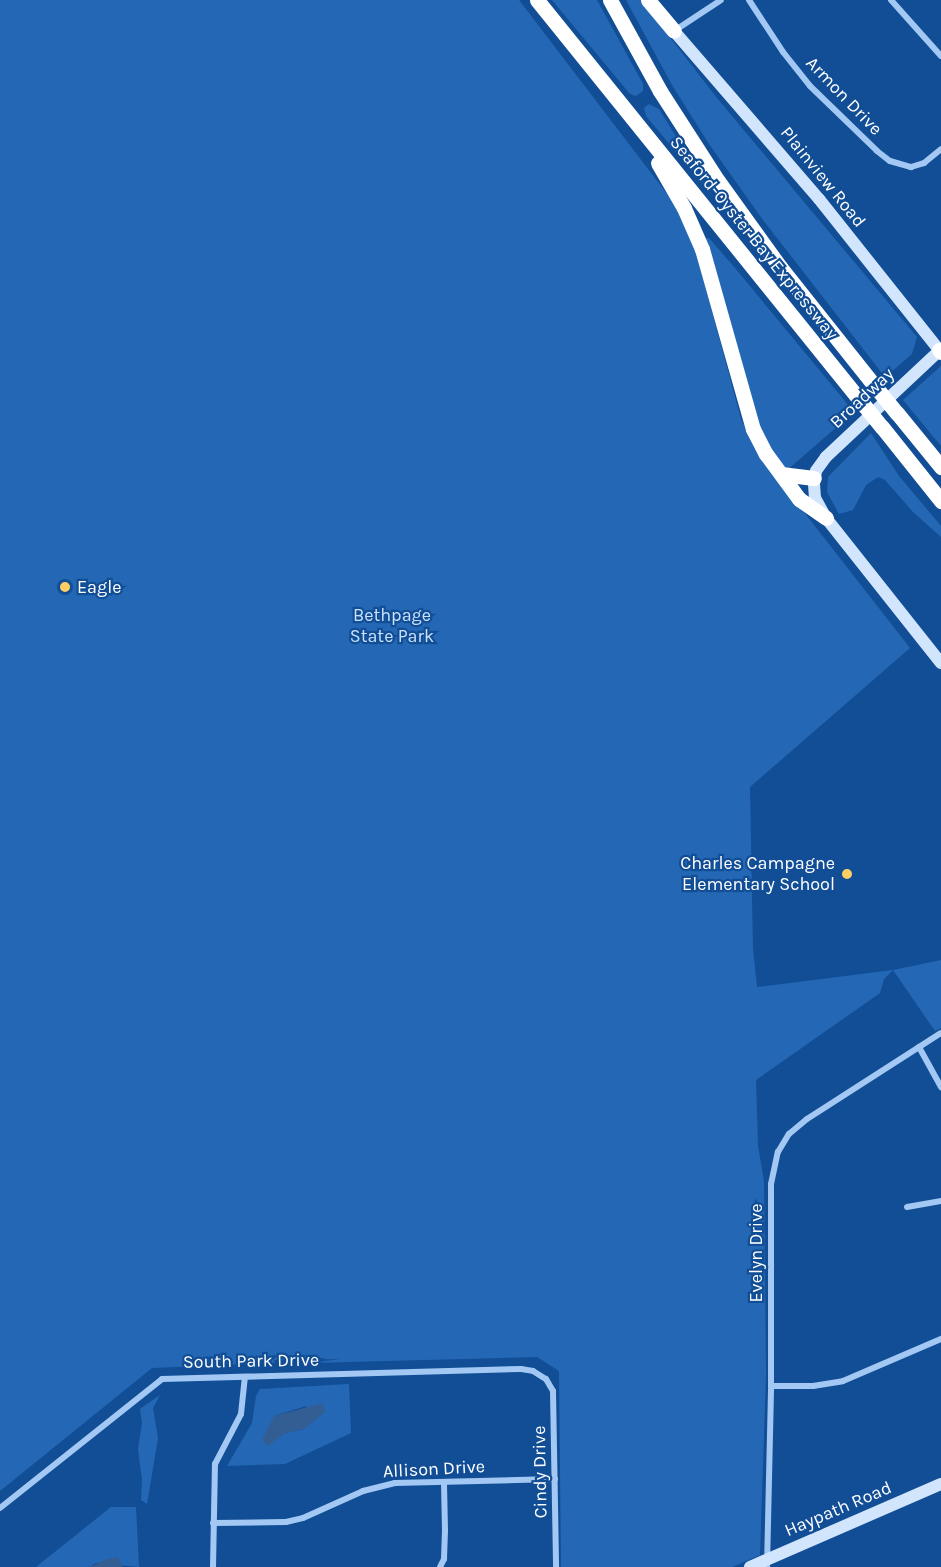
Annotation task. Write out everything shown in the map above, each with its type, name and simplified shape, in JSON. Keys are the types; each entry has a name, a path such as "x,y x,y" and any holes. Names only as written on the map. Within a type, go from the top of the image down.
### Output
{"highway":[{"name":"Seaford-Oyster Bay Expressway","path":"537,0 941,501"},
{"name":"Seaford-Oyster Bay Expressway","path":"610,0 660,91 718,181 780,267 941,467"},
{"path":"648,0 674,31"},
{"path":"627,112 677,194 694,229 710,275 748,417 766,454 799,499 826,518"},
{"path":"782,474 814,478"}],"street":[{"path":"674,31 721,0"},
{"name":"Armon Drive","path":"749,0 810,86 877,151 890,161 911,167 924,163 941,149"},
{"path":"891,0 941,56"},
{"name":"Plainview Road","path":"674,31 812,191 940,350"},
{"name":"Broadway","path":"814,478 825,456 940,350"},
{"path":"814,478 815,498 826,518 941,663"},
{"name":"Evelyn Drive","path":"767,1563 771,1386 771,1184 778,1152 789,1134 807,1119 941,1033"},
{"path":"919,1047 941,1087"},
{"path":"907,1208 941,1201"},
{"path":"771,1386 813,1386 843,1381 941,1339"},
{"name":"South Park Drive","path":"0,1508 154,1383 170,1377 521,1369 533,1371 546,1379"},
{"path":"213,1567 214,1464 241,1414 245,1377"},
{"name":"Cindy Drive","path":"546,1379 553,1391 556,1567"},
{"name":"Allison Drive","path":"213,1524 286,1522 379,1486 555,1479"},
{"path":"440,1567 444,1559 444,1482"},
{"name":"Haypath Road","path":"750,1567 767,1563 941,1484"}],"green space":[{"name":"Bethpage State Park","path":"0,0 519,0 674,203 692,237 741,419 754,448 910,648 750,787 753,949 757,987 893,970 884,979 880,993 756,1080 758,1146 764,1181 766,1375 760,1555 732,1567 561,1567 559,1371 537,1357 310,1363 340,1359 274,1360 275,1363 152,1368 0,1491"},
{"path":"552,0 597,0 643,84 643,91 636,96 630,94"},
{"path":"626,0 641,0 717,98 917,337 912,354 885,377 763,220 709,144 672,85"},
{"path":"649,104 659,109 712,195 646,116 644,108"},
{"path":"705,238 709,238 735,268 854,412 786,471 775,456 758,422"},
{"path":"941,366 941,446 903,400"},
{"path":"871,433 899,476 941,526 941,537 913,512 885,480 878,477 866,485 853,510 839,514 827,492 828,477"},
{"path":"941,960 941,1028 935,1031 893,970"},
{"path":"349,1384 351,1433 285,1464 227,1466 252,1423 256,1396 260,1389","holes":["306,1406 304,1429 285,1433 274,1416"]},
{"path":"160,1395 153,1408 158,1438 147,1504 141,1500 142,1480 138,1449 142,1423 140,1409"},
{"path":"111,1507 136,1507 139,1567 96,1563 90,1567 36,1567"}],"shaded area":[{"path":"323,1403 325,1412 304,1429 285,1433 268,1446 262,1440 274,1416"},
{"path":"118,1557 123,1567 90,1567 107,1559"}],"place":[{"name":"Eagle","path":"65,587"},
{"name":"Charles Campagne Elementary School","path":"847,874"}]}
